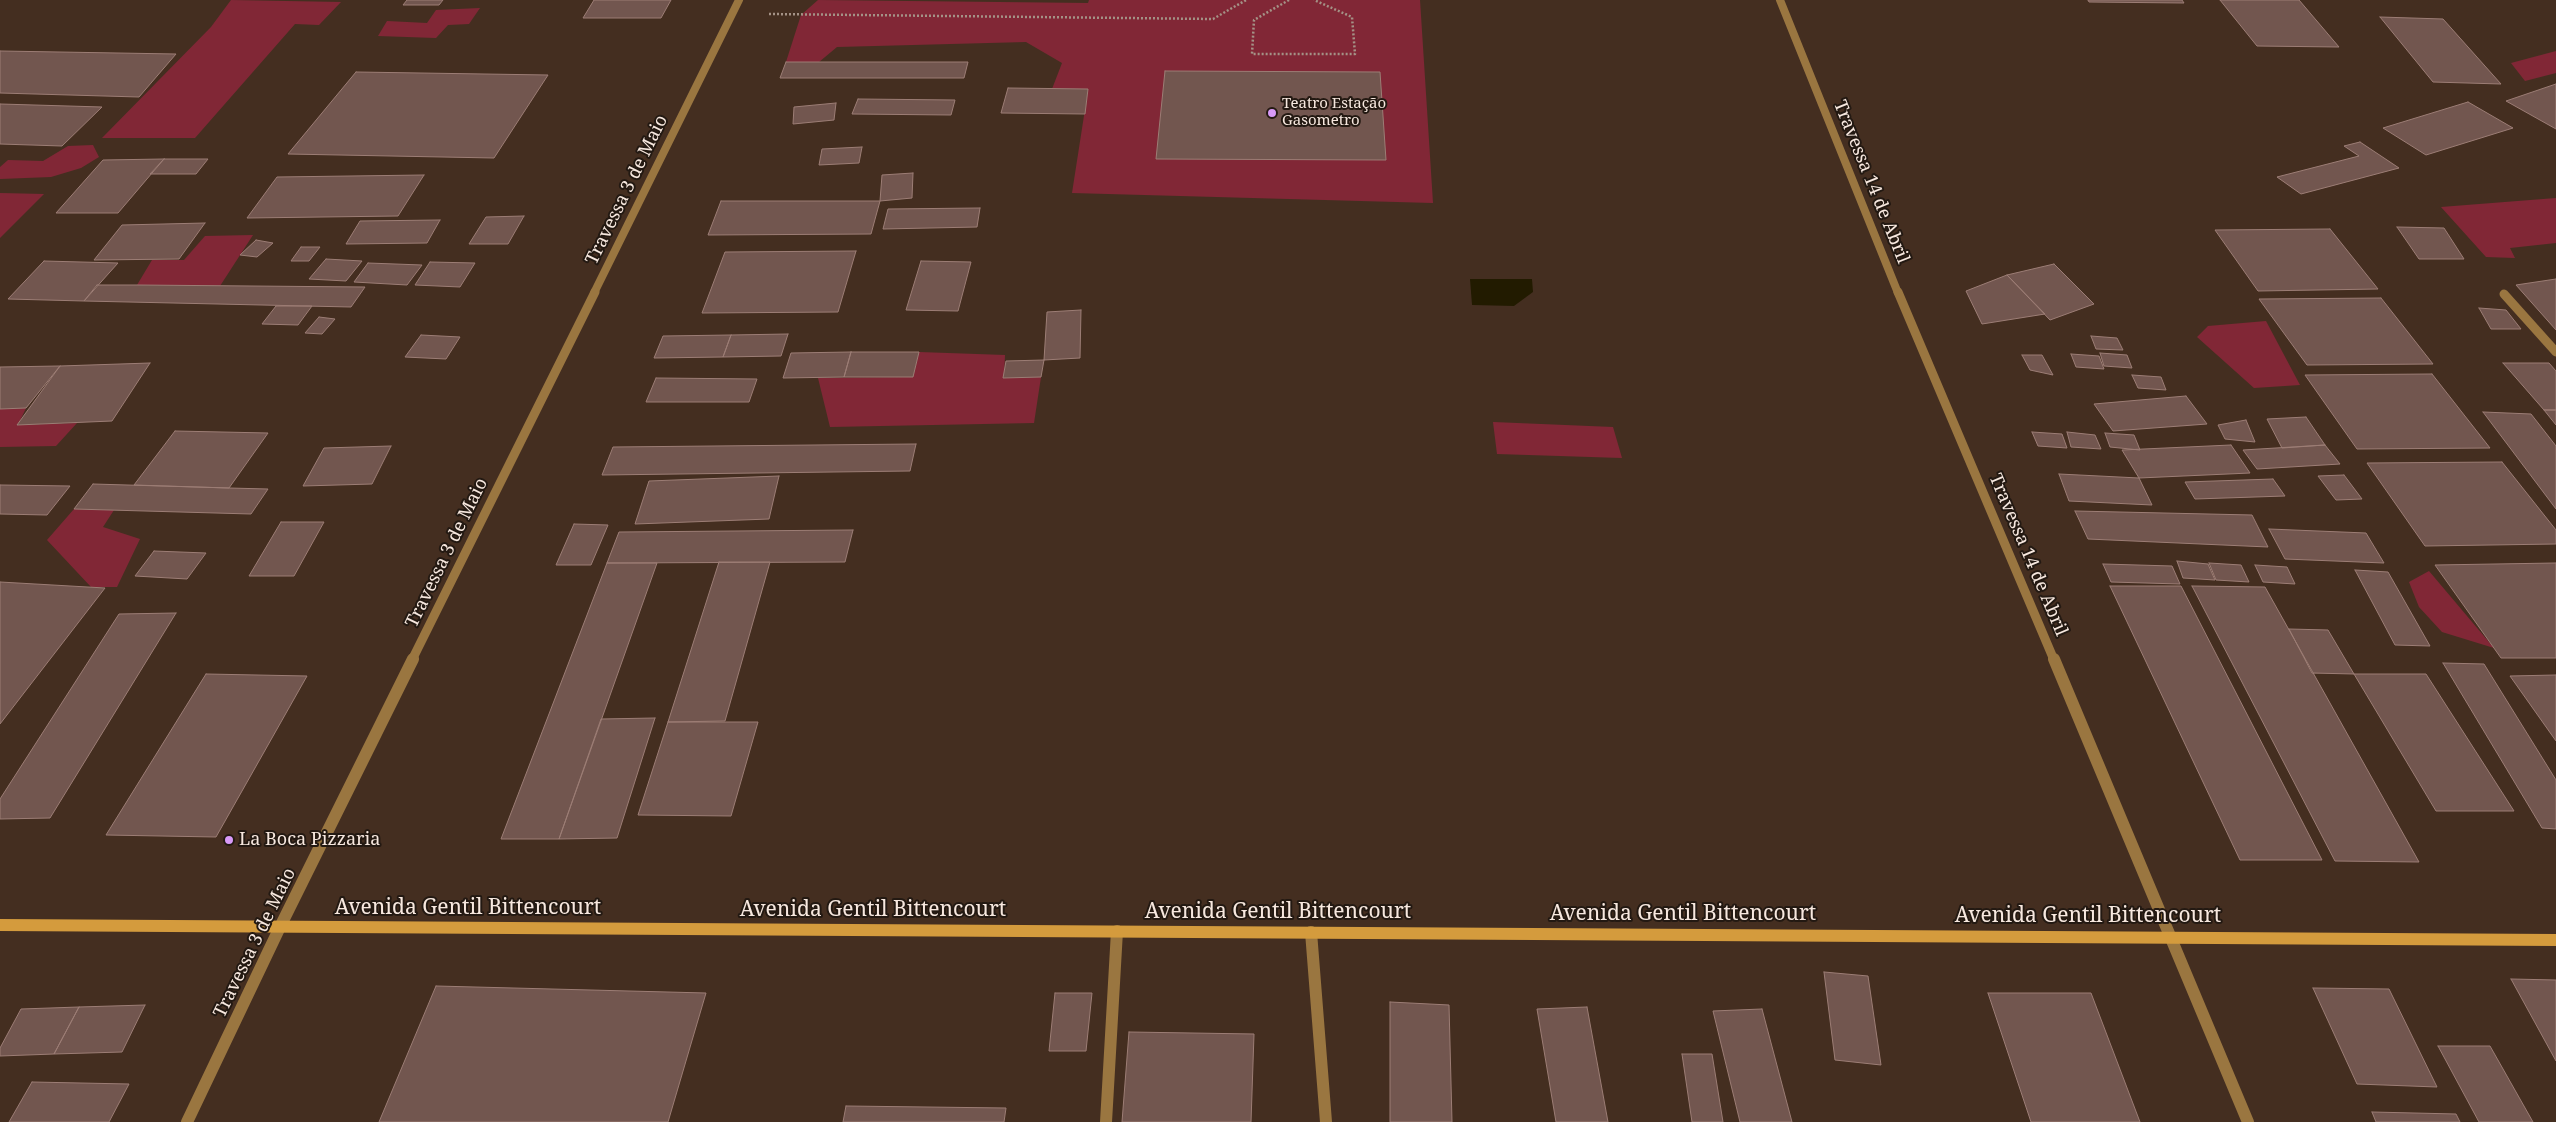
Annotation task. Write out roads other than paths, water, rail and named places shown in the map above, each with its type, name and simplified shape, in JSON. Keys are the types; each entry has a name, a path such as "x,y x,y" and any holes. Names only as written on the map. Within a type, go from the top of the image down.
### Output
{"main road":[{"name":"Avenida Gentil Bittencourt","path":"0,925 2556,940"}],"street":[{"name":"Travessa 3 de Maio","path":"187,1122 280,926 739,0"},
{"name":"Travessa 14 de Abril","path":"1780,0 1897,290 2172,937 2248,1122"},
{"path":"2504,294 2556,352"},
{"path":"1106,1122 1117,931"},
{"path":"1311,932 1326,1122"}],"place":[{"name":"Teatro Estação Gasometro","path":"1272,113"},
{"name":"La Boca Pizzaria","path":"229,840"}]}
